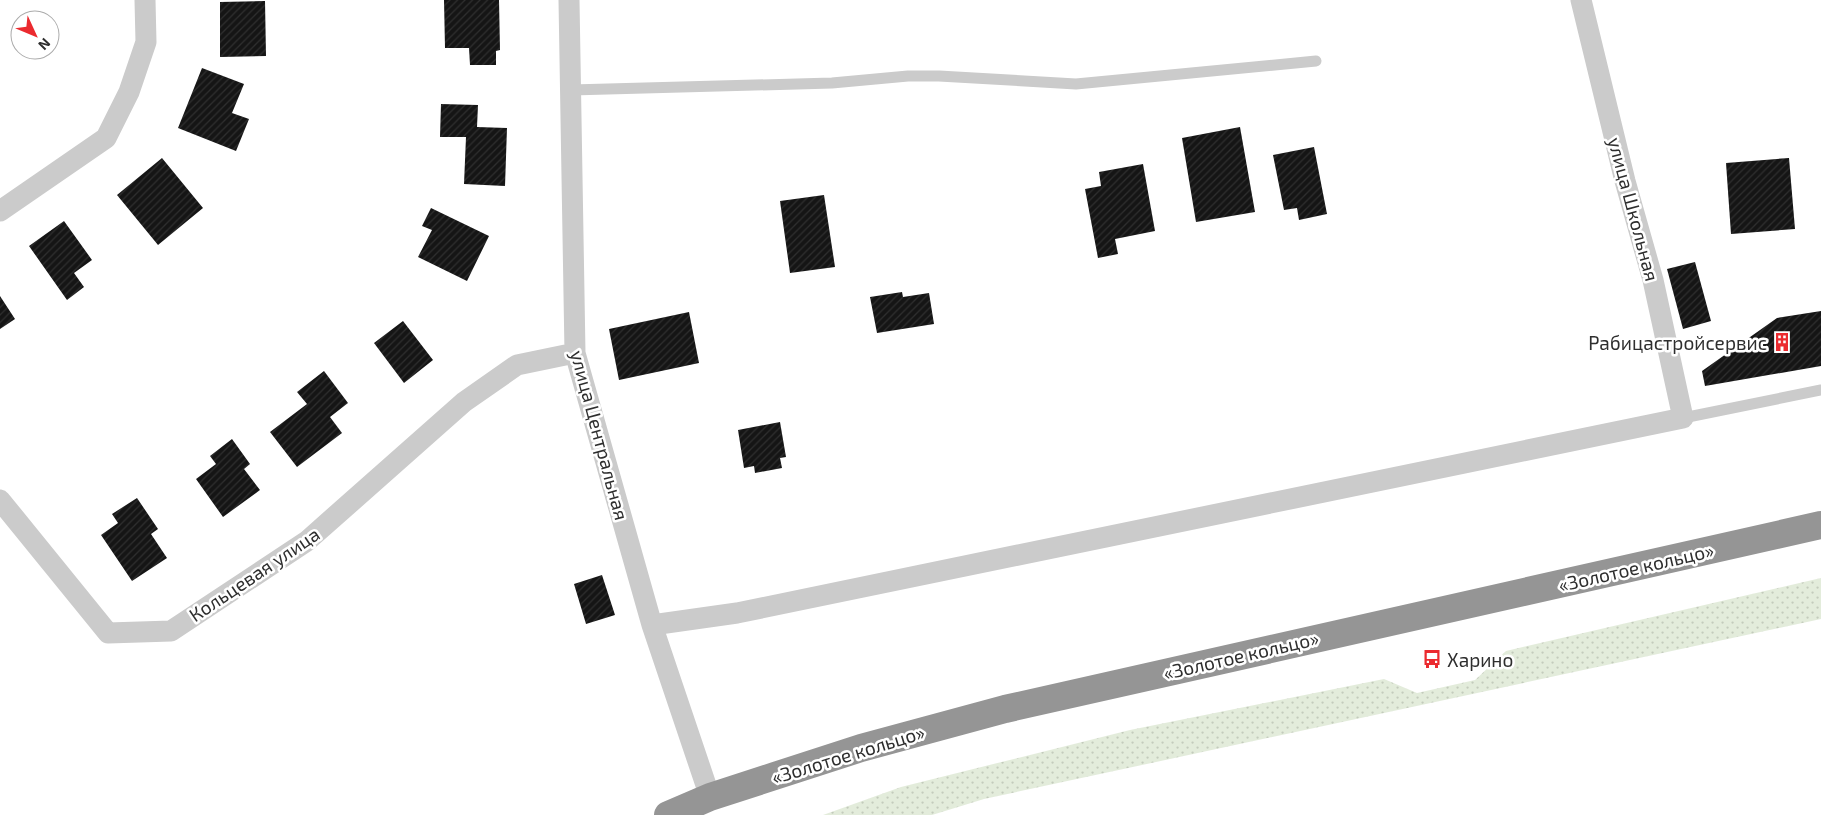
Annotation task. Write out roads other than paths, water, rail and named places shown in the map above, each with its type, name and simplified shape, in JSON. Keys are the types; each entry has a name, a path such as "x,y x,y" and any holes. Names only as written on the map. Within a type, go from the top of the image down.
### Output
{"highway":[{"name":"«Золотое кольцо»","path":"668,815 710,797 860,748 1005,709 1821,525"}],"street":[{"path":"0,211 106,138 130,92 146,42 145,0"},
{"name":"улица Центральная","path":"569,0 575,353 652,625 710,797"},
{"name":"улица Школьная","path":"1580,0 1625,181 1653,280 1683,418"},
{"name":"Кольцевая улица","path":"0,500 108,633 171,631 307,541 464,402 517,365 575,353"},
{"path":"652,625 737,613 1683,418"}],"lane":[{"path":"571,90 832,84 908,76 1076,84 1316,62"},
{"path":"1683,418 1821,390"}],"place":[{"name":"Рабицастройсервис","path":"1782,342"},
{"name":"Харино","path":"1432,659"}]}
